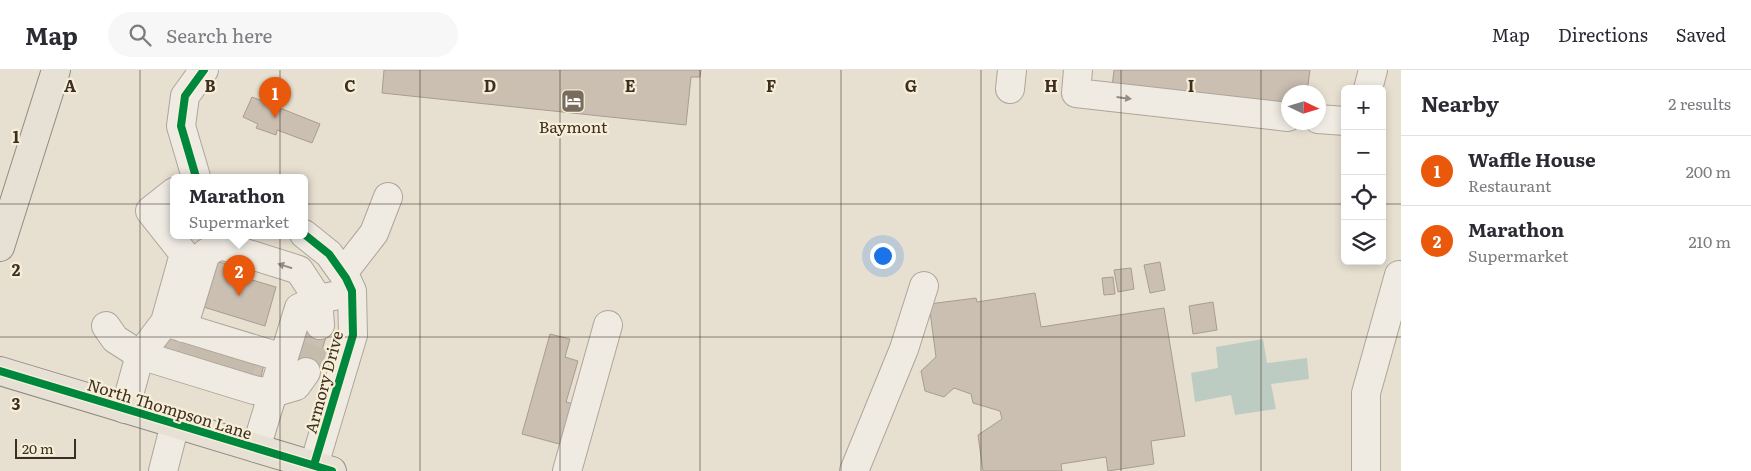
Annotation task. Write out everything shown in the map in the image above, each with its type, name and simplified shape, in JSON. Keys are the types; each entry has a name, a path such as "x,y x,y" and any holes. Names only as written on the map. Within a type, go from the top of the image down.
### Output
{"main road":[{"path":"0,247 56,70"},
{"name":"North Thompson Lane","path":"0,371 323,468"}],"street":[{"path":"194,174 181,126 185,96 204,70"},
{"path":"1078,70 1076,93 1281,116"},
{"path":"1369,85 1373,70"},
{"path":"1326,120 1341,121"},
{"path":"170,195 150,211 170,236"},
{"path":"319,312 347,282 374,233 388,197"},
{"path":"308,237 330,254 347,282"},
{"path":"172,239 184,254 210,355 254,390 272,393"},
{"path":"210,355 206,253 220,244 299,270 319,312"},
{"path":"1366,471 1366,393 1399,275"},
{"name":"Armory Drive","path":"323,468 352,335 347,282"},
{"path":"854,471 904,349 924,286"},
{"path":"256,448 272,393 294,365 299,308 319,312"},
{"path":"567,471 608,325"},
{"path":"106,326 115,339 140,355 210,355 294,365"},
{"path":"140,355 210,355"},
{"path":"125,409 140,355"},
{"path":"163,471 175,424"}],"shaded area":[{"path":"1263,339 1267,363 1307,358 1309,379 1271,384 1276,409 1235,415 1231,395 1195,402 1191,373 1218,368 1216,347"}],"building":[{"name":"Baymont","path":"384,70 701,70 700,77 691,77 686,125 382,93"},
{"path":"1114,70 1310,70 1308,85 1281,85 1281,103 1112,87"},
{"path":"252,97 320,124 312,143 277,130 276,135 256,128 258,124 243,117"},
{"path":"214,261 227,264 225,272 276,287 265,326 197,305"},
{"path":"1160,262 1165,290 1150,293 1144,265"},
{"path":"1131,268 1134,289 1118,292 1114,270"},
{"path":"1113,277 1115,294 1104,295 1102,278"},
{"path":"1035,293 1041,327 1164,308 1185,436 1151,441 1154,464 1108,471 1106,457 1061,464 1062,471 983,471 978,435 1002,419 1000,411 973,403 971,394 954,388 944,397 925,391 921,371 936,357 929,304 976,298 977,302"},
{"path":"1213,302 1217,330 1193,334 1189,306"},
{"path":"308,322 329,328 314,374 301,370 304,356 299,353"},
{"path":"550,334 570,339 565,357 578,361 566,402 574,404 563,445 522,434"},
{"path":"168,335 264,364 259,386 162,356"}],"tunnel":[{"path":"306,372 320,325"},
{"path":"188,364 195,343"},
{"path":"211,372 219,350"},
{"path":"237,379 243,358"}],"cycle path":[{"path":"195,174 181,126 185,96 204,70"},
{"path":"308,237 329,254 346,278 352,291 353,335 314,465"},
{"path":"0,371 332,471"}],"place":[{"name":"Baymont","path":"573,101"},
{"name":"Waffle House","path":"275,118"},
{"name":"Marathon","path":"239,296"}]}
